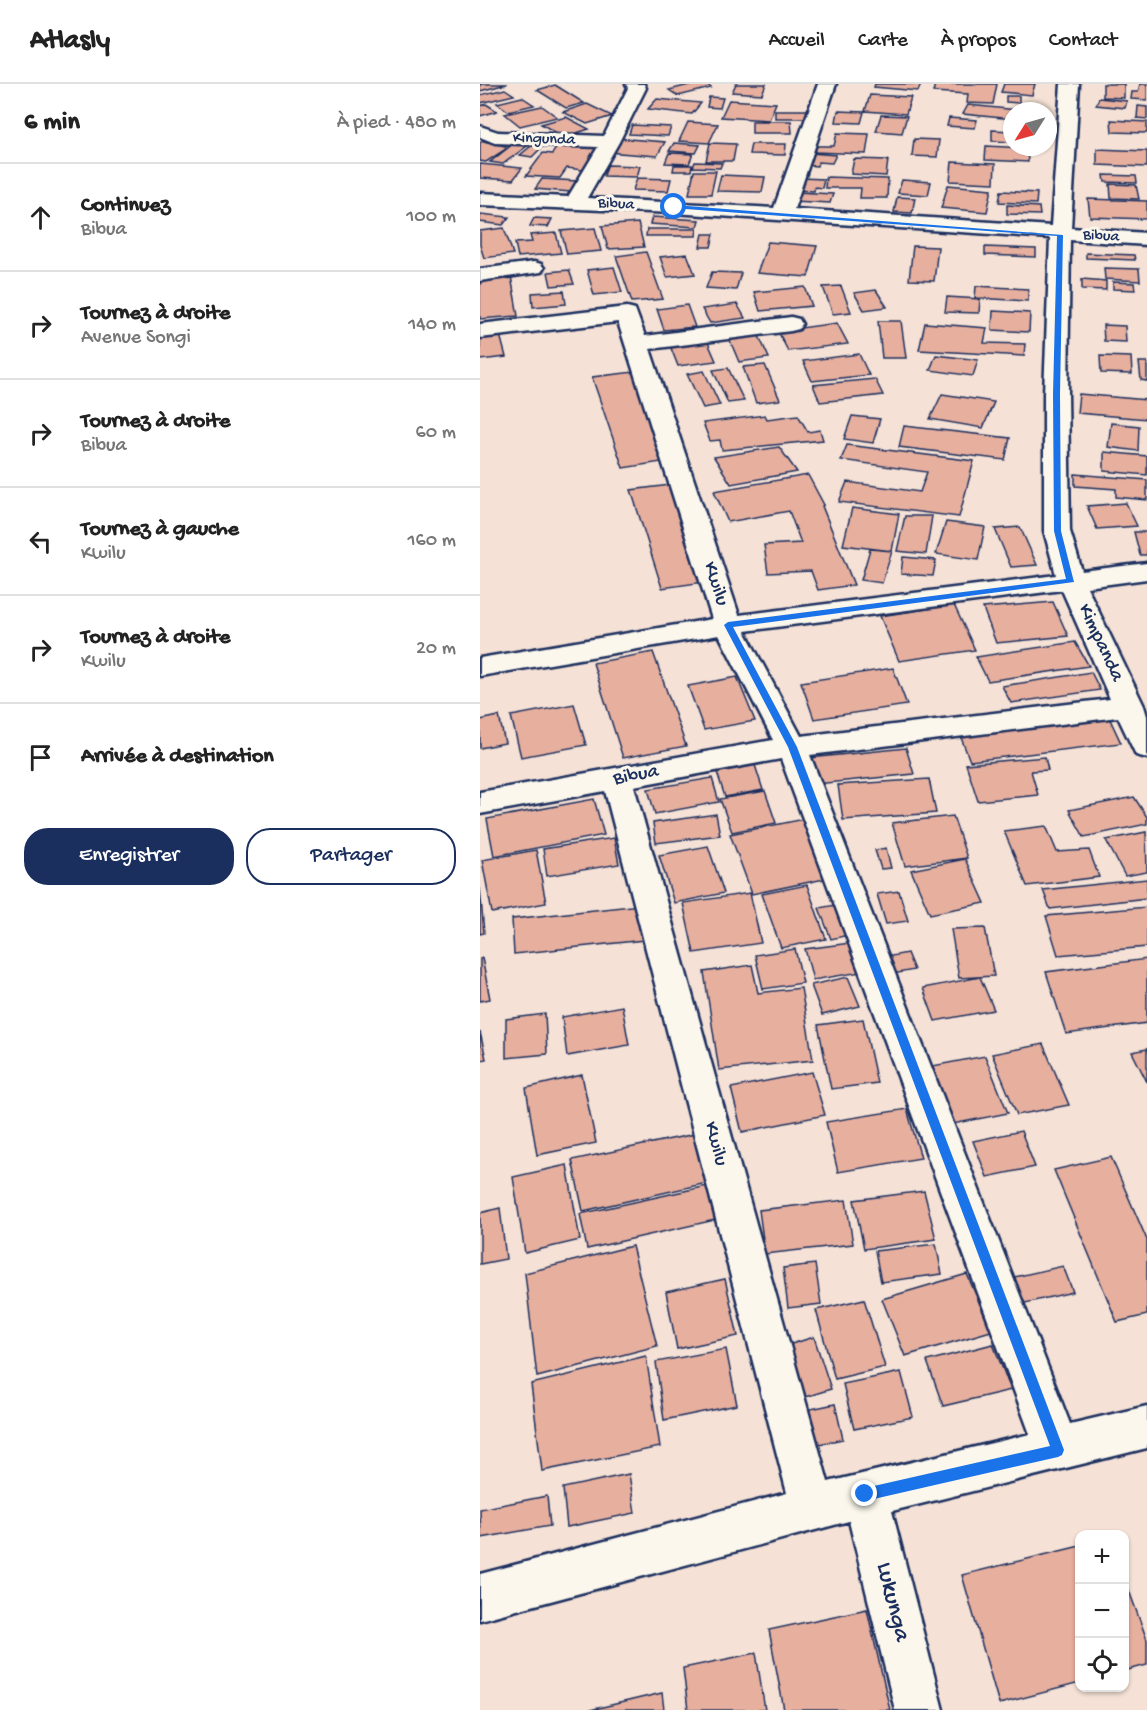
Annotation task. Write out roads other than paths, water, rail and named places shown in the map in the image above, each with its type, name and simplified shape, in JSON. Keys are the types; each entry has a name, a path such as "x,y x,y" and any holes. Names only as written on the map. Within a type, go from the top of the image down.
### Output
{"street":[{"path":"574,203 609,142 636,88 635,84"},
{"path":"782,214 826,84"},
{"name":"Kimpanda","path":"1070,84 1060,235 1056,394 1058,531 1071,581 1146,742"},
{"name":"Kingunda","path":"480,131 495,137 609,142"},
{"name":"Bibua","path":"480,199 782,214 1060,235 1147,239"},
{"path":"480,275 534,268"},
{"name":"Kwilu","path":"480,330 627,314 728,625 792,747 1058,1450"},
{"path":"637,344 791,324"},
{"path":"480,667 728,625 1147,571"},
{"name":"Bibua","path":"480,803 792,747 1129,706"},
{"name":"Kwilu","path":"617,780 813,1508"},
{"path":"480,1597 865,1494 1058,1450 1147,1427"},
{"name":"Lukunga","path":"865,1494 919,1710"}]}
